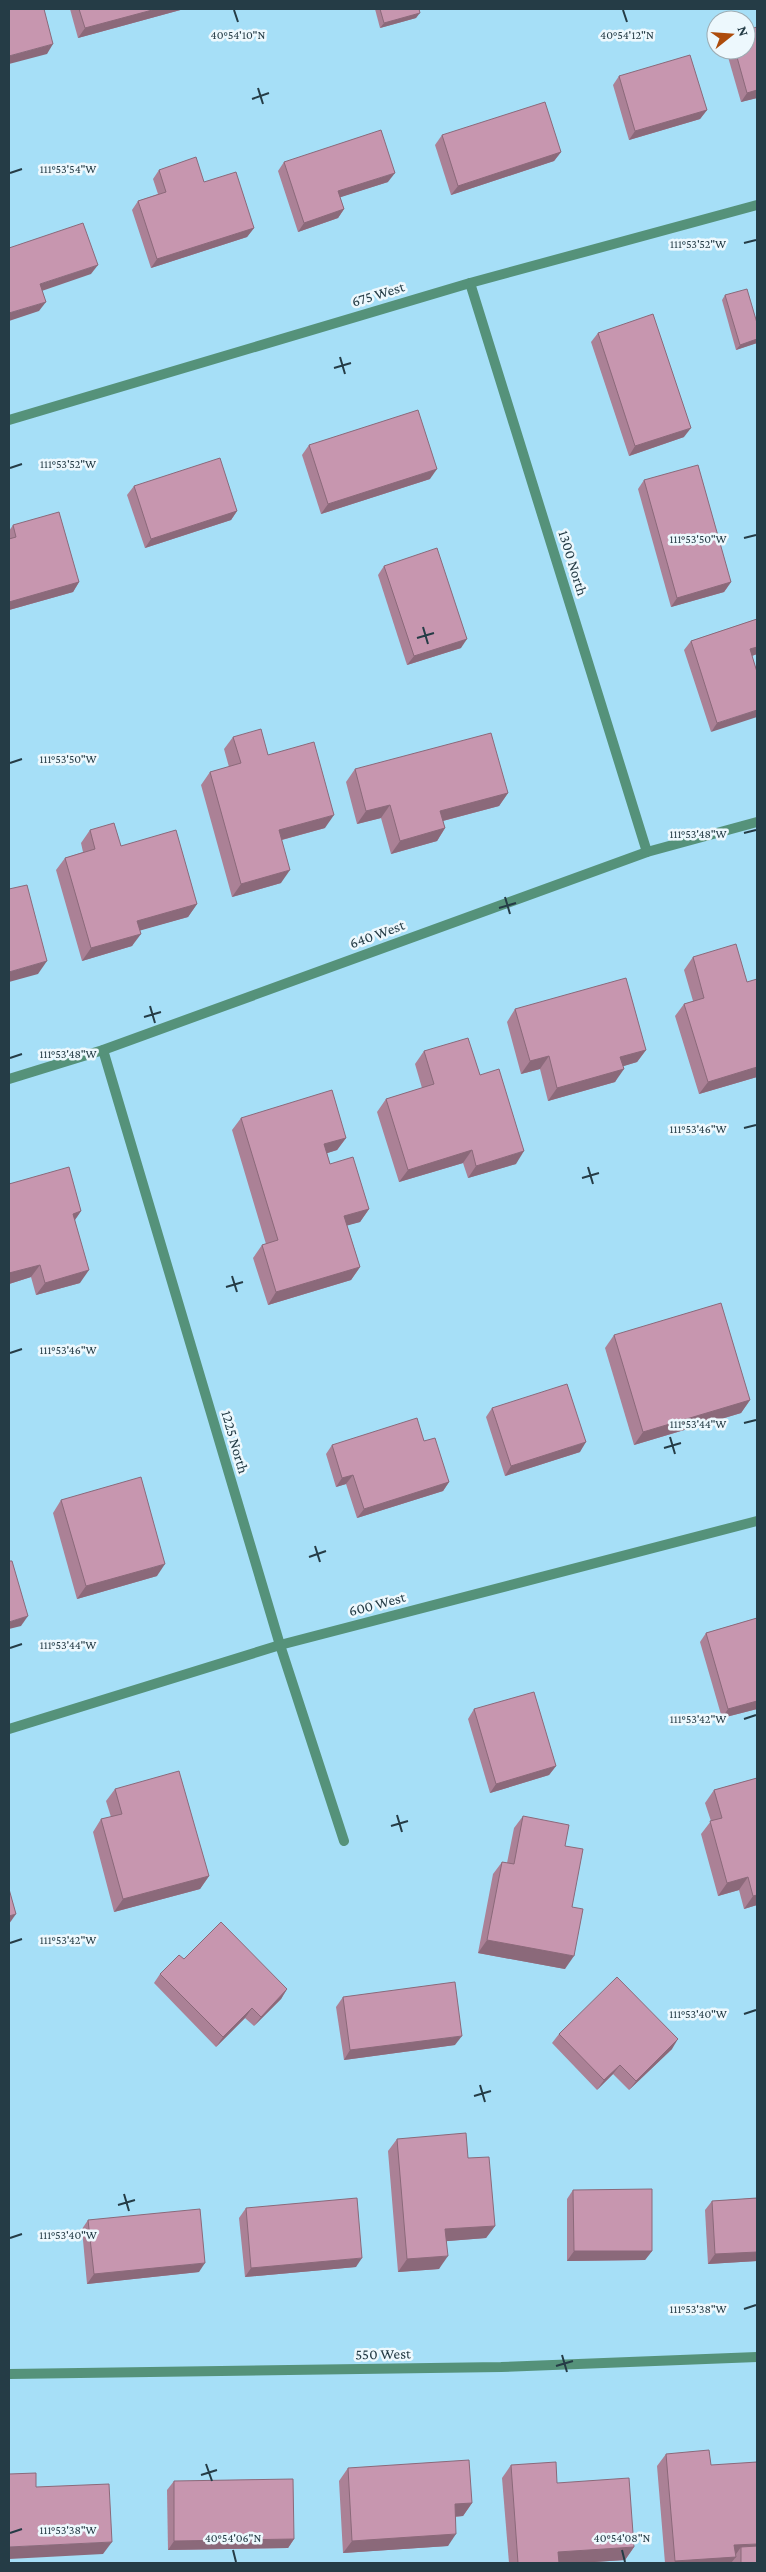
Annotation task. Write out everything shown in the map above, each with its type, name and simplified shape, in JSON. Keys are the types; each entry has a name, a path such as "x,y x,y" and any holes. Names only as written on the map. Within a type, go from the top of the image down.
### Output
{"street":[{"name":"675 West","path":"9,420 470,283 757,205"},
{"name":"1300 North","path":"470,283 647,852"},
{"name":"640 West","path":"9,1079 103,1050 647,852 757,822"},
{"name":"1225 North","path":"103,1050 280,1645 344,1841"},
{"name":"600 West","path":"9,1728 280,1645 757,1521"},
{"name":"550 West","path":"9,2374 491,2367 757,2357"}],"building":[{"path":"9,9 44,9 53,44 9,56"},
{"path":"79,9 156,9 85,28"},
{"path":"380,9 419,9 420,13 384,23"},
{"path":"756,27 757,90 747,93 738,60 756,60"},
{"path":"690,55 707,110 635,131 619,76"},
{"path":"545,102 561,152 458,186 442,135"},
{"path":"381,130 395,173 338,191 344,209 304,223 284,162"},
{"path":"196,157 204,182 236,172 254,228 157,259 138,201 166,192 159,170"},
{"path":"83,223 98,265 40,284 46,302 9,313 9,248"},
{"path":"747,289 757,323 757,339 740,345 725,295"},
{"path":"653,314 691,428 635,446 598,333"},
{"path":"418,410 437,469 328,504 309,445"},
{"path":"220,458 237,511 151,539 134,486"},
{"path":"698,465 731,582 677,598 644,480"},
{"path":"59,512 79,582 9,602 9,539 16,537 13,525"},
{"path":"437,548 467,639 414,656 384,566"},
{"path":"757,619 757,647 750,649 757,672 757,710 717,723 691,641"},
{"path":"261,729 268,755 314,742 334,815 279,830 290,870 241,884 210,772 241,763 233,737"},
{"path":"491,733 508,793 440,811 445,828 400,841 390,805 366,811 355,769"},
{"path":"114,823 121,846 176,830 197,904 137,921 141,934 91,948 65,858 95,849 90,830"},
{"path":"27,885 47,961 9,972 9,889"},
{"path":"736,944 747,982 757,979 757,1067 708,1082 684,1004 704,998 693,957"},
{"path":"626,978 646,1050 620,1057 624,1069 557,1088 549,1056 530,1061 515,1009"},
{"path":"468,1038 480,1075 499,1069 524,1151 476,1166 472,1150 408,1170 386,1099 434,1084 424,1051"},
{"path":"332,1090 346,1138 324,1144 330,1164 353,1157 369,1209 344,1216 360,1267 276,1292 262,1245 278,1240 241,1118"},
{"path":"69,1167 81,1211 73,1214 89,1270 45,1283 40,1265 9,1273 9,1184"},
{"path":"721,1303 750,1400 643,1432 614,1335"},
{"path":"567,1384 586,1442 511,1466 492,1408"},
{"path":"417,1418 424,1441 435,1438 449,1482 364,1509 353,1475 342,1478 332,1445"},
{"path":"141,1477 165,1564 86,1586 61,1500"},
{"path":"9,1561 12,1561 28,1616 9,1622"},
{"path":"757,1618 757,1701 728,1709 706,1633"},
{"path":"534,1692 556,1766 496,1784 474,1709"},
{"path":"179,1771 209,1876 123,1899 101,1819 122,1814 115,1789"},
{"path":"757,1778 757,1895 753,1896 748,1877 727,1883 710,1821 722,1818 714,1790"},
{"path":"523,1816 569,1825 565,1846 583,1849 572,1907 583,1909 574,1956 487,1940 502,1862 514,1864"},
{"path":"9,1889 16,1914 9,1916"},
{"path":"221,1922 287,1989 261,2017 252,2008 223,2037 160,1974 179,1955 184,1959"},
{"path":"617,1977 678,2039 636,2081 620,2065 604,2080 559,2034"},
{"path":"455,1982 462,2036 350,2050 343,1997"},
{"path":"466,2133 468,2158 489,2157 495,2226 445,2229 448,2256 407,2259 397,2139"},
{"path":"652,2189 652,2251 574,2251 573,2190"},
{"path":"357,2198 362,2258 251,2268 246,2208"},
{"path":"757,2198 757,2252 715,2254 712,2201"},
{"path":"200,2209 205,2263 94,2274 88,2220"},
{"path":"709,2450 711,2465 757,2462 757,2544 734,2545 736,2557 675,2561 666,2454"},
{"path":"469,2460 472,2503 455,2504 456,2534 352,2541 348,2468"},
{"path":"556,2462 557,2483 629,2478 634,2547 558,2552 559,2563 518,2563 511,2465"},
{"path":"36,2473 36,2487 109,2484 112,2542 9,2547 9,2474"},
{"path":"293,2479 294,2539 174,2541 174,2481"},
{"path":"757,2546 757,2563 741,2563 741,2547"}]}
